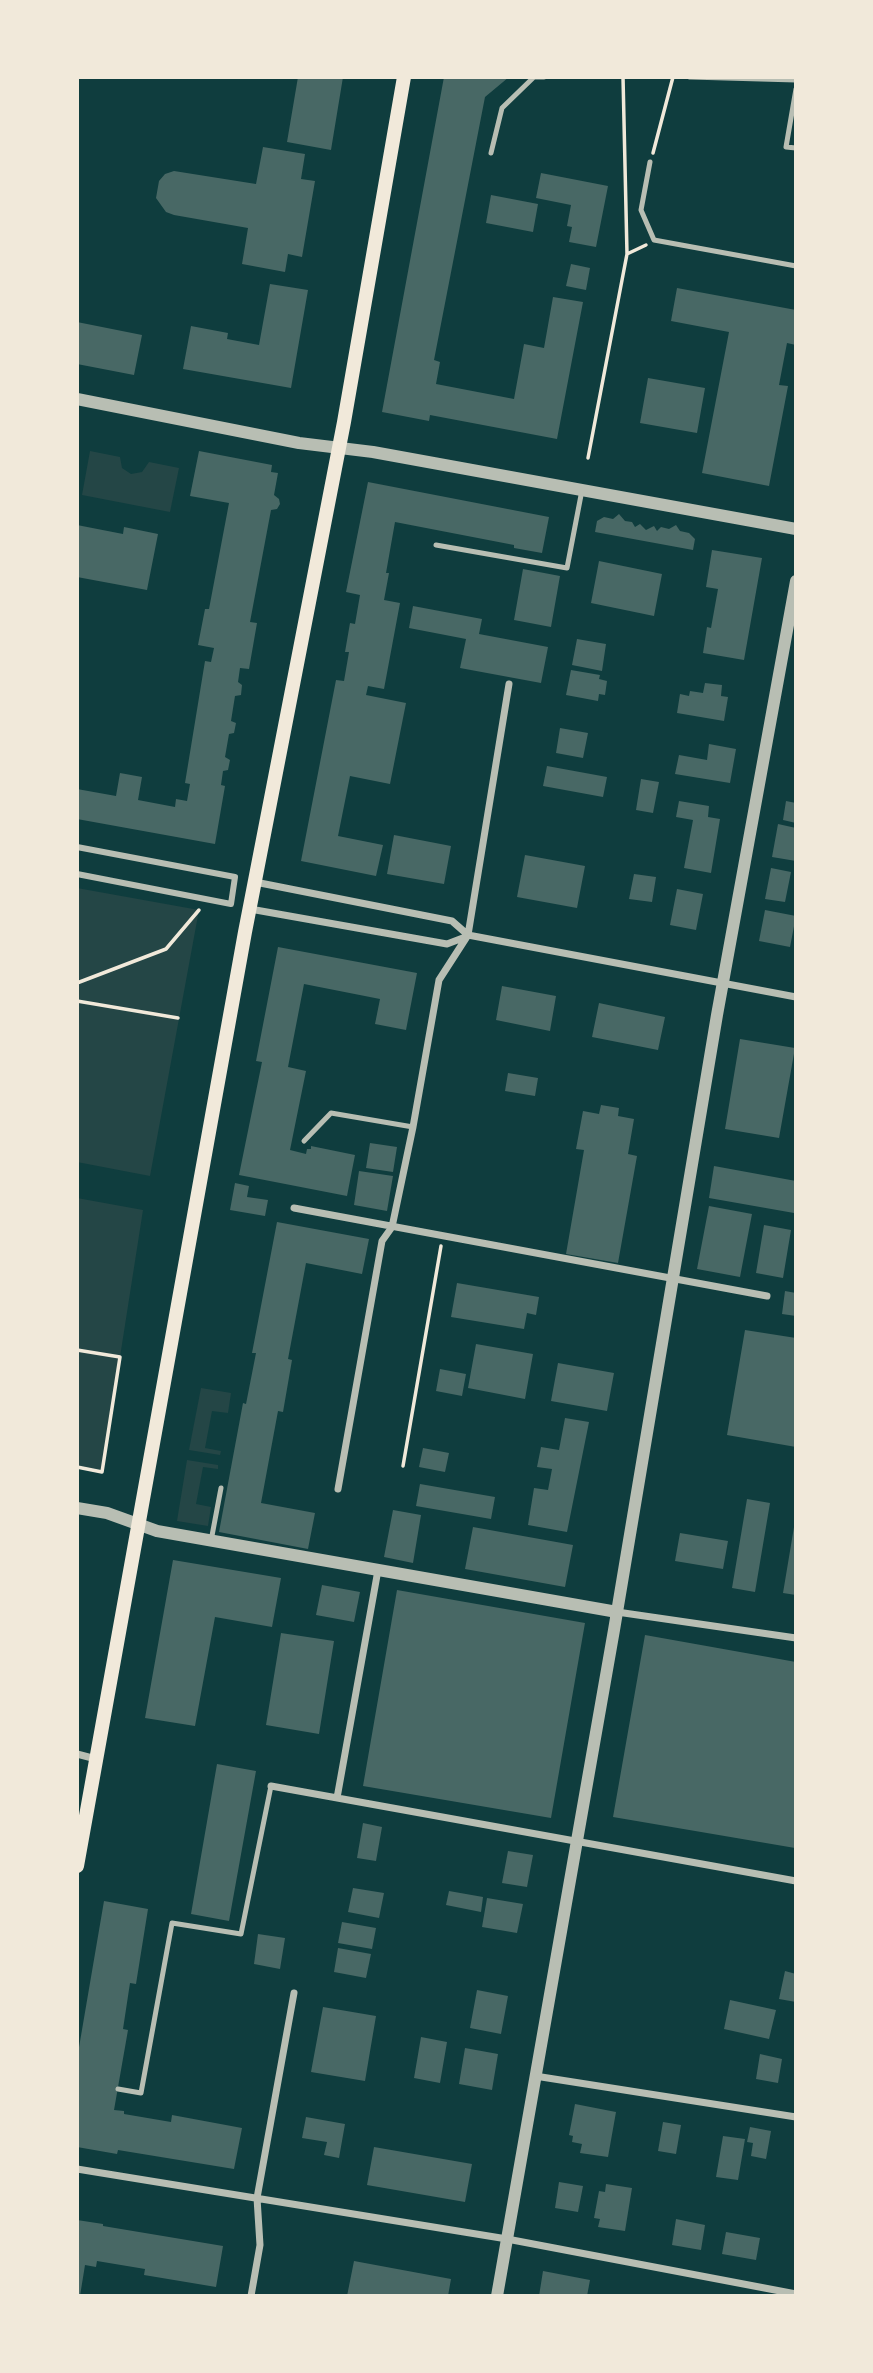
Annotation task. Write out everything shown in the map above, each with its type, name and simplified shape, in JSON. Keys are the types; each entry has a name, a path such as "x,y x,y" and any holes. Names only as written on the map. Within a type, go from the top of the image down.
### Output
{"main road":[{"path":"77,1866 404,77"}],"street":[{"path":"77,399 299,443 338,446 796,529"},
{"path":"497,2296 617,1612 723,983 796,581"},
{"path":"338,1489 382,1241 392,1227 439,980 468,935 509,684"},
{"path":"77,847 235,877 231,904 77,874"},
{"path":"256,882 452,921 468,935 796,998"},
{"path":"250,909 447,944 468,935"},
{"path":"293,1208 767,1296"},
{"path":"77,1508 107,1513 157,1531 211,1541 617,1612 796,1638"},
{"path":"337,1798 378,1570"},
{"path":"77,1754 96,1759"},
{"path":"271,1786 796,1881"},
{"path":"251,2296 260,2245 257,2198 294,1993"},
{"path":"535,2076 796,2117"},
{"path":"77,2169 507,2239 781,2294 796,2294"}],"lane":[{"path":"491,153 502,108 534,78 544,77"},
{"path":"691,77 796,80"},
{"path":"796,89 786,147 796,148"},
{"path":"650,163 641,210 654,240 796,266"},
{"path":"436,545 567,568 582,490"},
{"path":"304,1141 331,1113 413,1127"},
{"path":"211,1541 220,1488"},
{"path":"118,2089 141,2093 172,1923 242,1934 271,1786"}],"path":[{"path":"588,458 627,254 623,77"},
{"path":"650,163 673,77"},
{"path":"627,254 654,240"},
{"path":"77,983 166,948 199,910"},
{"path":"77,1001 178,1018"},
{"path":"403,1466 443,1237"},
{"path":"77,1350 120,1357 102,1472 77,1467"}],"shaded area":[{"path":"90,451 120,457 122,468 131,474 142,472 149,462 179,468 170,512 82,495"},
{"path":"77,888 199,910 150,1176 77,1162"},
{"path":"77,1198 143,1210 102,1472 77,1467"},
{"path":"201,1388 231,1393 228,1413 212,1411 205,1448 221,1451 220,1455 189,1450"},
{"path":"187,1460 218,1465 218,1469 203,1467 196,1504 211,1507 208,1526 177,1521"}],"building":[{"path":"298,77 343,77 331,150 287,142"},
{"path":"444,77 509,77 485,97 434,360 440,362 436,384 514,399 524,344 544,348 553,297 583,302 557,439 430,415 429,421 382,412"},
{"path":"263,147 305,154 301,179 315,181 302,257 288,254 285,272 242,264 248,228 174,215 166,212 156,198 159,181 165,174 174,171 256,184"},
{"path":"541,173 608,186 596,247 569,242 572,227 567,226 571,205 536,198"},
{"path":"491,195 538,204 533,232 486,223"},
{"path":"571,264 590,268 586,290 566,286"},
{"path":"270,284 308,290 291,388 183,369 191,326 228,333 227,339 259,345"},
{"path":"677,288 796,310 796,345 787,343 779,385 788,386 769,486 702,473 729,332 671,321"},
{"path":"77,322 142,335 134,375 77,364"},
{"path":"648,378 705,388 697,433 640,423"},
{"path":"199,451 272,465 271,472 278,473 274,495 280,504 277,509 271,510 250,622 257,623 249,669 240,668 238,682 242,685 241,695 235,696 231,721 236,723 234,733 229,734 225,757 230,760 228,770 223,771 221,785 225,786 215,844 77,819 77,789 116,796 120,773 142,777 138,800 175,807 176,799 187,801 190,784 185,783 205,661 211,662 214,648 198,645 205,609 209,609 229,503 190,496"},
{"path":"368,482 549,517 542,553 395,522 384,600 400,603 384,689 368,686 366,695 406,703 390,784 350,776 338,836 383,845 376,876 301,861 336,680 344,681 350,623 355,624 360,595 346,592"},
{"path":"619,514 635,527 640,524 646,530 654,526 657,531 661,527 669,529 676,525 680,531 689,533 695,539 693,550 595,532 597,521 604,517 613,519"},
{"path":"77,525 123,534 124,527 158,534 147,590 77,577"},
{"path":"712,550 762,558 744,660 703,653 718,589 706,587"},
{"path":"599,561 662,574 654,616 591,603"},
{"path":"523,569 560,576 551,627 514,620"},
{"path":"413,606 482,619 479,634 548,647 541,683 460,668 466,639 409,628"},
{"path":"577,639 606,644 602,671 572,665"},
{"path":"571,670 600,675 599,679 607,681 605,695 599,694 598,701 566,695"},
{"path":"705,683 722,685 721,696 728,697 724,721 677,713 680,694 689,696 690,691 703,693"},
{"path":"560,728 588,733 583,758 556,753"},
{"path":"709,744 736,749 730,783 675,774 679,755 707,760"},
{"path":"547,766 607,777 603,797 543,786"},
{"path":"641,779 659,782 653,813 636,810"},
{"path":"679,801 709,806 708,817 720,819 711,873 684,868 693,820 676,817"},
{"path":"786,801 796,803 796,823 783,820"},
{"path":"778,824 796,828 796,861 772,857"},
{"path":"394,835 451,846 444,884 387,874"},
{"path":"525,855 585,866 577,908 517,897"},
{"path":"771,868 791,872 785,902 765,899"},
{"path":"634,874 656,877 652,902 629,899"},
{"path":"677,889 703,894 696,930 670,925"},
{"path":"765,910 796,916 790,947 759,941"},
{"path":"278,947 417,973 406,1030 375,1024 380,999 304,984 288,1067 306,1071 290,1150 306,1154 311,1146 355,1155 347,1196 239,1175 262,1062 256,1061"},
{"path":"502,986 556,996 550,1031 496,1020"},
{"path":"599,1003 665,1017 658,1050 592,1037"},
{"path":"740,1039 795,1048 779,1138 725,1129"},
{"path":"508,1073 538,1078 535,1096 505,1091"},
{"path":"601,1105 619,1108 618,1116 634,1119 628,1154 637,1156 618,1263 566,1254 584,1150 576,1149 583,1111 599,1114"},
{"path":"370,1143 397,1147 393,1172 366,1168"},
{"path":"714,1166 796,1181 794,1213 709,1198"},
{"path":"359,1171 393,1176 387,1211 354,1205"},
{"path":"235,1183 249,1186 247,1197 268,1200 265,1216 230,1210"},
{"path":"709,1206 752,1214 740,1277 697,1269"},
{"path":"277,1222 369,1239 362,1274 306,1263 288,1359 292,1360 283,1412 278,1411 261,1503 315,1513 308,1549 219,1532 243,1403 246,1404 256,1353 252,1353"},
{"path":"764,1225 791,1230 783,1278 756,1273"},
{"path":"457,1283 539,1297 536,1315 527,1313 524,1329 451,1317"},
{"path":"785,1291 796,1293 796,1316 782,1314"},
{"path":"745,1330 796,1338 796,1447 727,1435"},
{"path":"476,1344 533,1354 525,1399 468,1388"},
{"path":"558,1363 614,1373 607,1411 551,1401"},
{"path":"440,1369 466,1374 462,1396 436,1391"},
{"path":"565,1418 589,1422 567,1532 528,1525 534,1488 548,1490 552,1469 537,1467 541,1447 559,1450"},
{"path":"423,1448 449,1453 445,1472 419,1467"},
{"path":"420,1484 495,1497 491,1519 416,1506"},
{"path":"747,1499 770,1503 755,1592 732,1588"},
{"path":"393,1510 421,1515 413,1563 384,1557"},
{"path":"473,1527 573,1545 565,1587 465,1569"},
{"path":"794,1527 796,1528 796,1595 783,1593"},
{"path":"680,1533 728,1541 723,1569 675,1561"},
{"path":"173,1560 281,1578 272,1627 215,1617 195,1726 145,1718"},
{"path":"322,1585 360,1592 354,1622 316,1615"},
{"path":"397,1590 585,1623 551,1818 363,1786"},
{"path":"281,1633 334,1641 319,1734 266,1725"},
{"path":"645,1635 796,1662 795,1848 613,1817"},
{"path":"217,1764 256,1771 229,1921 191,1914"},
{"path":"363,1823 382,1827 376,1861 357,1858"},
{"path":"508,1851 533,1855 527,1887 502,1883"},
{"path":"353,1888 384,1893 379,1918 348,1912"},
{"path":"449,1891 483,1897 481,1912 446,1905"},
{"path":"487,1898 523,1904 517,1933 482,1927"},
{"path":"104,1901 148,1909 136,1984 130,1983 123,2029 128,2030 114,2110 171,2122 172,2115 242,2128 234,2169 118,2150 117,2154 77,2147 77,2059"},
{"path":"342,1922 376,1928 372,1949 338,1943"},
{"path":"258,1934 285,1938 280,1969 254,1964"},
{"path":"338,1948 371,1954 366,1978 334,1972"},
{"path":"785,1971 796,1974 796,2002 779,1999"},
{"path":"477,1990 508,1996 501,2034 470,2028"},
{"path":"730,2000 776,2010 769,2039 724,2029"},
{"path":"323,2007 376,2016 365,2081 311,2072"},
{"path":"421,2037 447,2042 440,2083 414,2078"},
{"path":"465,2048 498,2054 492,2090 459,2084"},
{"path":"760,2054 782,2059 778,2083 756,2079"},
{"path":"575,2104 616,2112 608,2157 580,2153 582,2144 572,2142 573,2136 569,2135"},
{"path":"306,2117 345,2124 339,2158 324,2155 327,2142 302,2138"},
{"path":"663,2122 681,2125 676,2154 658,2151"},
{"path":"750,2127 771,2131 766,2159 751,2156 753,2143 747,2142"},
{"path":"723,2136 745,2139 738,2180 716,2177"},
{"path":"374,2147 472,2164 465,2202 367,2185"},
{"path":"559,2182 583,2186 578,2212 555,2208"},
{"path":"606,2184 632,2188 625,2231 598,2227 600,2219 594,2218 599,2191 605,2192"},
{"path":"676,2219 705,2225 701,2250 672,2245"},
{"path":"77,2220 223,2246 216,2287 144,2275 145,2269 97,2261 96,2267 85,2265 80,2296 77,2296"},
{"path":"726,2232 760,2238 756,2260 722,2254"},
{"path":"354,2261 451,2279 448,2296 347,2296"},
{"path":"543,2271 590,2280 587,2296 539,2296"}]}
